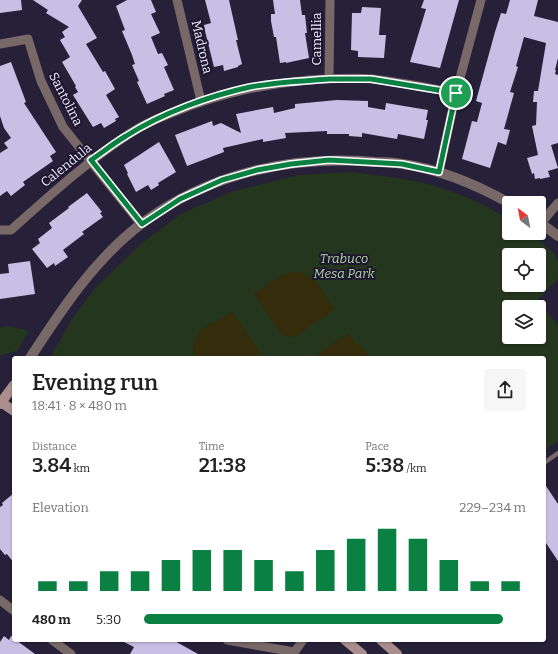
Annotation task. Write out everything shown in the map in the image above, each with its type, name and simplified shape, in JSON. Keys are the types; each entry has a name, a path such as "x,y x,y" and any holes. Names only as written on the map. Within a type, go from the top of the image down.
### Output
{"main road":[{"path":"12,387 1,403 12,410"},
{"path":"347,642 362,654"},
{"path":"383,642 397,654"}],"street":[{"name":"Madrona","path":"177,0 201,101"},
{"name":"Camellia","path":"329,79 330,0"},
{"path":"439,172 456,93 482,0"},
{"name":"Santolina","path":"0,44 28,39 41,82 63,127 142,224"},
{"name":"Calendula","path":"0,230 11,230 91,160 127,135 157,119 201,101 250,87 329,79 371,79 456,93"},
{"path":"31,356 79,287 99,263 120,242 142,224 180,199 222,180 257,170 291,164 329,160 402,164 439,172 491,193 502,199"},
{"path":"546,216 558,203"},
{"path":"546,227 558,236"},
{"path":"0,600 12,609"},
{"path":"55,642 71,654"},
{"path":"237,642 293,653 302,642"}],"lane":[{"path":"546,462 558,453"}],"green space":[{"name":"Trabuco Mesa Park","path":"352,172 412,180 441,188 483,205 502,215 502,240 538,240 555,254 558,262 558,279 546,291 546,248 502,248 502,292 545,292 537,300 502,300 502,344 546,344 546,311 558,325 558,441 546,450 546,356 51,356 72,319 95,288 142,243 181,214 231,192 297,175"},
{"path":"10,326 29,331 17,351 0,356 0,327"}],"sand":[{"path":"299,272 312,279 320,287 335,309 294,337 282,335 254,294 280,276"},
{"path":"232,312 260,352 259,356 193,356 194,346 199,332 209,324"},
{"path":"348,333 355,343 363,348 368,356 315,356"}],"building":[{"path":"0,0 21,0 22,10 0,13"},
{"path":"33,0 82,0 78,6 97,38 86,44 103,72 105,71 115,89 106,95 119,117 115,119 116,121 104,128 101,123 93,127 73,95 78,92 75,87 76,86 62,62 70,57 60,40 65,37 62,32 69,27 46,13 48,10"},
{"path":"127,0 151,0 156,12 151,14 160,33 151,37 158,54 162,53 168,65 164,67 174,90 147,104 137,82 139,81 132,65 135,64 122,31 125,30 116,6"},
{"path":"205,0 229,0 242,64 238,67 224,71 223,65 214,67 204,25 211,23"},
{"path":"273,0 300,0 302,15 305,15 307,33 305,33 309,58 280,63 276,37 274,37 271,21 271,14 275,14"},
{"path":"424,0 459,0 440,68 410,62 426,9 421,8"},
{"path":"510,0 538,0 534,16 558,22 558,58 555,74 558,75 558,143 551,145 558,168 548,171 550,177 540,179 535,179 534,173 532,174 527,158 538,155 532,126 536,125 537,102 533,102 534,91 538,91 546,43 524,37 516,66 518,67 510,92 514,93 504,129 510,130 506,145 498,142 490,168 462,159 472,121 477,122 482,103 476,101 495,32 501,13 506,14"},
{"path":"362,7 381,8 379,35 386,35 384,58 358,57 358,51 351,50 352,13 361,13"},
{"path":"11,62 26,102 24,103 56,152 50,156 53,161 23,182 25,185 11,196 7,191 0,196 0,153 8,148 4,143 11,138 4,128 0,116 0,66"},
{"path":"337,100 368,101 368,107 385,110 386,103 428,110 426,120 428,120 424,139 398,134 397,139 362,133 362,137 349,136 349,134 327,134 327,131 285,133 286,138 263,142 263,139 223,148 224,152 187,166 175,135 212,121 213,126 221,123 241,133 236,114 273,107 274,113 295,108 295,104"},
{"path":"159,142 176,172 158,183 159,185 151,190 148,185 136,192 124,165"},
{"path":"87,193 102,212 100,213 103,217 82,232 84,234 63,250 68,257 55,266 54,263 47,268 32,249 40,243 38,239 52,228 49,223"},
{"path":"30,261 35,294 0,299 0,274 9,273 8,264"},
{"path":"546,486 558,504 558,561 546,543"},
{"path":"12,495 12,560 7,554 5,555 0,549 0,507 3,505 2,503"},
{"path":"4,636 9,640 11,636 12,642 19,642 35,654 0,654 0,642"},
{"path":"124,642 177,642 198,654 130,654 134,647"}],"route":[{"path":"329,79 371,79 456,93 439,172 402,164 365,161 329,160 291,164 257,170 222,180 180,199 142,224 91,160 127,135 157,119 201,101 250,87 329,79"}]}
